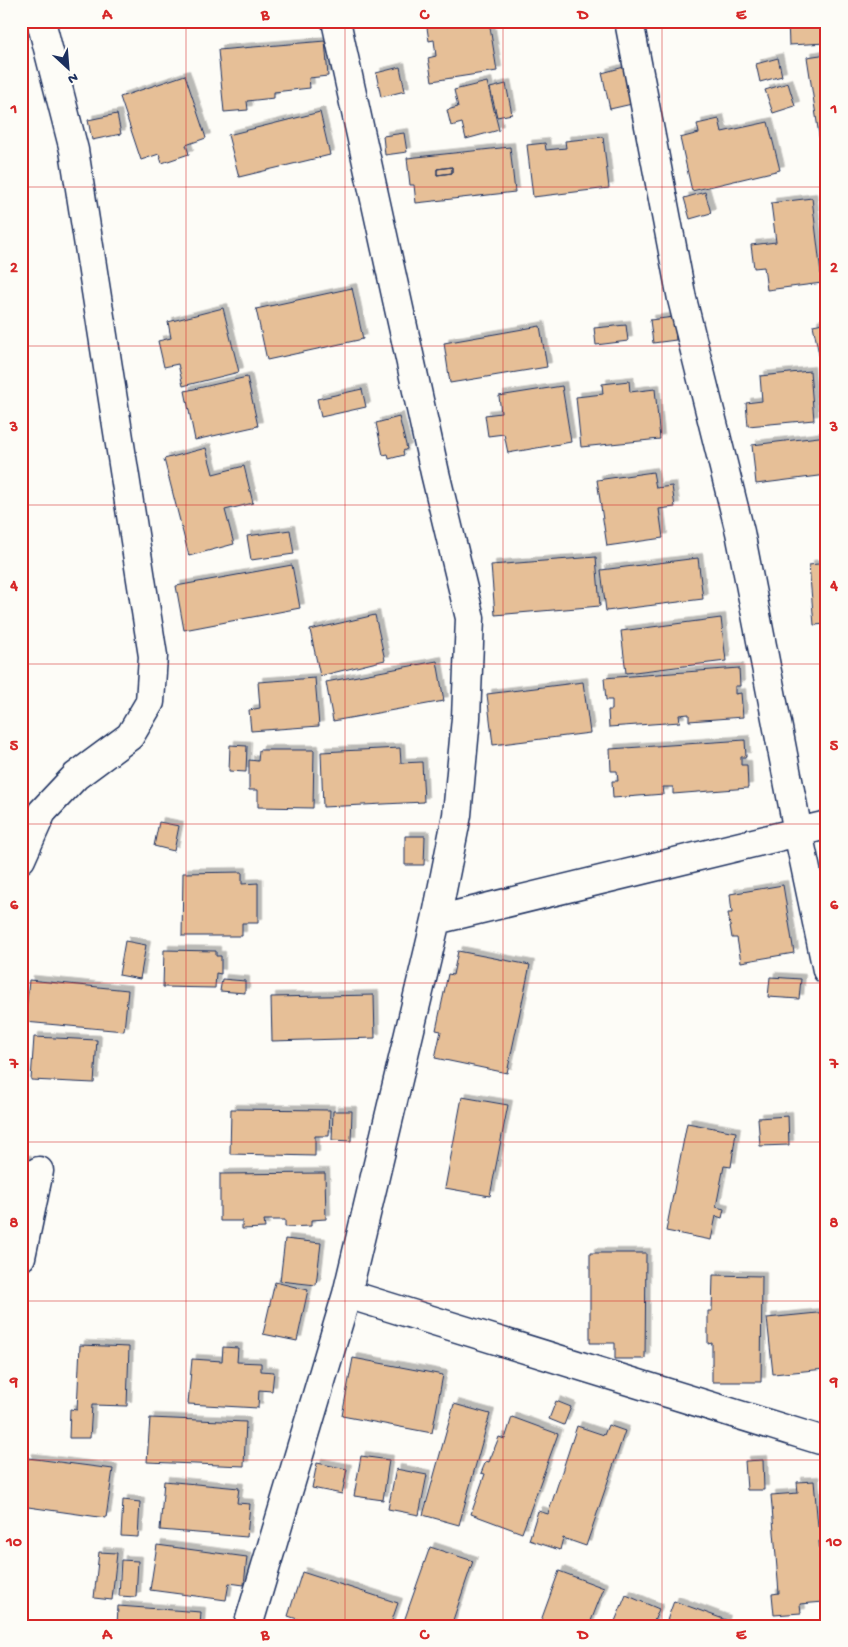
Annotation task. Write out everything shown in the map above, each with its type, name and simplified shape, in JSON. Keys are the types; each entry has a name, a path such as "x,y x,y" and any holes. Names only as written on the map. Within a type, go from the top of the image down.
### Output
{"street":[{"path":"21,859 42,812 76,776 130,736 150,702 153,656 74,150 41,21"},
{"path":"248,1626 347,1294 436,920 457,815 466,718 470,618 435,473 336,21"},
{"path":"629,21 682,300 740,532 798,832 827,970"},
{"path":"436,920 827,825"},
{"path":"21,1257 39,1171"},
{"path":"347,1294 827,1442"}],"building":[{"path":"426,21 489,21 497,71 432,81 428,58 436,56 434,40 429,41"},
{"path":"788,21 827,21 827,43 789,45"},
{"path":"325,41 328,76 309,78 310,88 274,92 274,98 247,101 248,110 224,112 218,50"},
{"path":"827,54 827,167 824,168 807,57"},
{"path":"778,58 782,76 760,82 756,64"},
{"path":"400,67 405,91 381,97 376,73"},
{"path":"624,67 632,104 610,109 602,73"},
{"path":"185,75 206,138 186,145 189,154 162,163 159,154 141,160 120,97"},
{"path":"487,82 499,130 466,139 462,123 451,126 447,110 458,107 454,90"},
{"path":"788,83 795,106 773,113 765,90"},
{"path":"506,84 512,114 497,117 490,88"},
{"path":"320,112 330,155 239,177 228,135"},
{"path":"117,114 121,134 92,140 88,120"},
{"path":"719,119 722,132 768,122 780,170 692,191 680,138 699,133 697,124"},
{"path":"404,133 407,152 385,155 383,136"},
{"path":"603,137 609,188 533,197 527,145 545,143 546,150 566,148 565,141"},
{"path":"510,147 515,192 416,203 414,185 410,185 407,158","holes":["452,167 452,173 437,175 437,169"]},
{"path":"452,167 452,173 437,175 437,169"},
{"path":"822,182 827,182 827,217"},
{"path":"705,192 711,213 690,219 684,198"},
{"path":"812,198 822,283 767,290 764,267 754,268 751,245 776,242 771,203"},
{"path":"352,288 363,339 267,360 256,309"},
{"path":"223,308 239,372 183,386 178,364 164,367 158,341 171,338 168,322"},
{"path":"674,317 676,340 653,343 650,320"},
{"path":"827,322 827,378 824,379 813,325"},
{"path":"626,325 628,341 596,345 594,328"},
{"path":"540,326 547,367 450,383 444,343"},
{"path":"810,371 814,420 748,426 746,403 762,401 760,376"},
{"path":"247,377 258,426 195,440 185,391"},
{"path":"629,381 630,392 655,389 660,439 581,447 576,397 603,394 602,384"},
{"path":"562,386 571,442 508,453 504,434 488,436 485,415 501,413 499,396"},
{"path":"362,389 366,407 321,417 317,399"},
{"path":"399,417 407,449 403,451 404,455 389,459 388,454 383,455 376,423"},
{"path":"827,436 827,475 756,484 752,445"},
{"path":"206,448 213,474 244,466 253,503 225,510 234,544 189,556 164,459"},
{"path":"653,472 656,488 672,486 675,507 659,509 663,538 607,546 597,480"},
{"path":"290,530 294,554 251,560 247,536"},
{"path":"596,557 600,606 495,615 491,565"},
{"path":"698,558 703,599 606,611 601,570"},
{"path":"827,563 827,624 814,625 809,565"},
{"path":"292,565 300,608 184,630 176,586"},
{"path":"375,615 385,660 320,676 310,630"},
{"path":"721,618 726,661 626,673 621,631"},
{"path":"437,661 444,701 333,721 326,682"},
{"path":"739,668 740,686 735,686 735,694 741,693 743,717 689,721 689,714 679,715 680,722 609,727 608,710 612,710 612,700 606,700 604,678"},
{"path":"315,678 319,726 251,731 249,710 260,708 258,682"},
{"path":"583,682 590,733 493,745 487,694"},
{"path":"745,740 746,757 741,757 741,765 747,765 748,788 673,794 673,787 663,787 664,794 613,798 612,781 618,781 617,771 611,771 610,749"},
{"path":"230,745 247,746 246,772 229,771"},
{"path":"400,748 401,763 422,762 424,802 323,807 321,752"},
{"path":"259,750 314,750 313,808 258,807 258,790 249,790 249,760 258,761"},
{"path":"159,822 179,826 174,851 154,846"},
{"path":"405,836 425,836 424,865 405,865"},
{"path":"242,872 242,884 258,883 258,923 242,923 242,936 182,936 183,873"},
{"path":"783,885 794,953 741,962 737,938 732,938 728,913 732,913 730,894"},
{"path":"125,941 146,945 140,979 119,975"},
{"path":"164,950 216,951 216,956 221,956 221,974 216,973 215,988 163,987"},
{"path":"458,951 530,965 507,1073 435,1058 441,1031 436,1030 448,974 453,975"},
{"path":"770,977 801,979 799,999 768,997"},
{"path":"222,979 245,981 245,993 220,991"},
{"path":"29,980 128,990 124,1031 25,1022"},
{"path":"374,995 375,1038 272,1041 271,997"},
{"path":"34,1037 97,1040 94,1083 31,1080"},
{"path":"462,1097 508,1105 490,1196 445,1188"},
{"path":"231,1109 330,1110 329,1136 315,1136 315,1156 230,1154"},
{"path":"333,1111 352,1111 351,1141 332,1140"},
{"path":"788,1116 789,1145 760,1146 758,1118"},
{"path":"687,1123 736,1132 731,1167 724,1166 716,1207 724,1209 722,1218 716,1216 711,1240 666,1231"},
{"path":"21,1160 27,1160 29,1194 21,1195"},
{"path":"325,1173 326,1219 311,1220 311,1226 285,1227 285,1220 264,1220 265,1228 242,1229 242,1221 220,1221 220,1174"},
{"path":"285,1239 321,1243 316,1285 280,1281"},
{"path":"590,1253 646,1253 645,1359 615,1359 615,1343 590,1343"},
{"path":"713,1275 762,1276 761,1382 712,1382 712,1343 708,1344 708,1311 712,1311"},
{"path":"275,1282 308,1290 297,1341 263,1334"},
{"path":"827,1312 827,1387 825,1369 773,1374 767,1318"},
{"path":"80,1345 129,1347 127,1406 92,1405 90,1438 69,1438 70,1409 77,1410"},
{"path":"223,1347 238,1348 237,1362 261,1363 261,1371 274,1372 272,1391 259,1390 258,1408 188,1404 192,1359 222,1361"},
{"path":"353,1358 443,1375 432,1433 342,1416"},
{"path":"556,1401 571,1407 564,1425 549,1419"},
{"path":"454,1404 490,1414 459,1525 423,1515"},
{"path":"512,1417 558,1434 522,1533 471,1514 485,1474 481,1473 486,1461 489,1462 499,1437 505,1439"},
{"path":"150,1418 246,1422 244,1466 147,1462"},
{"path":"608,1425 625,1431 586,1546 563,1538 560,1550 529,1540 538,1511 548,1514 577,1426 604,1435"},
{"path":"361,1456 389,1460 383,1500 354,1496"},
{"path":"28,1458 113,1469 106,1518 21,1506"},
{"path":"763,1460 764,1490 747,1490 745,1461"},
{"path":"317,1463 347,1469 342,1494 312,1488"},
{"path":"396,1469 427,1475 419,1515 388,1509"},
{"path":"164,1481 239,1488 237,1503 250,1504 247,1537 160,1530"},
{"path":"814,1481 818,1527 825,1527 826,1541 819,1541 824,1602 800,1604 801,1613 774,1615 772,1594 779,1593 771,1495 798,1493 797,1482"},
{"path":"123,1500 140,1502 138,1537 121,1536"},
{"path":"157,1545 247,1557 244,1585 229,1583 226,1600 150,1590"},
{"path":"430,1547 473,1561 451,1626 409,1626 403,1624"},
{"path":"99,1552 117,1553 112,1600 94,1598"},
{"path":"121,1560 138,1561 136,1597 119,1596"},
{"path":"559,1571 604,1588 589,1626 539,1626"},
{"path":"302,1572 398,1603 390,1626 319,1626 288,1616"},
{"path":"626,1595 659,1609 652,1626 613,1626"},
{"path":"674,1601 726,1620 724,1626 665,1626"},
{"path":"118,1606 201,1612 200,1626 117,1626"}]}
